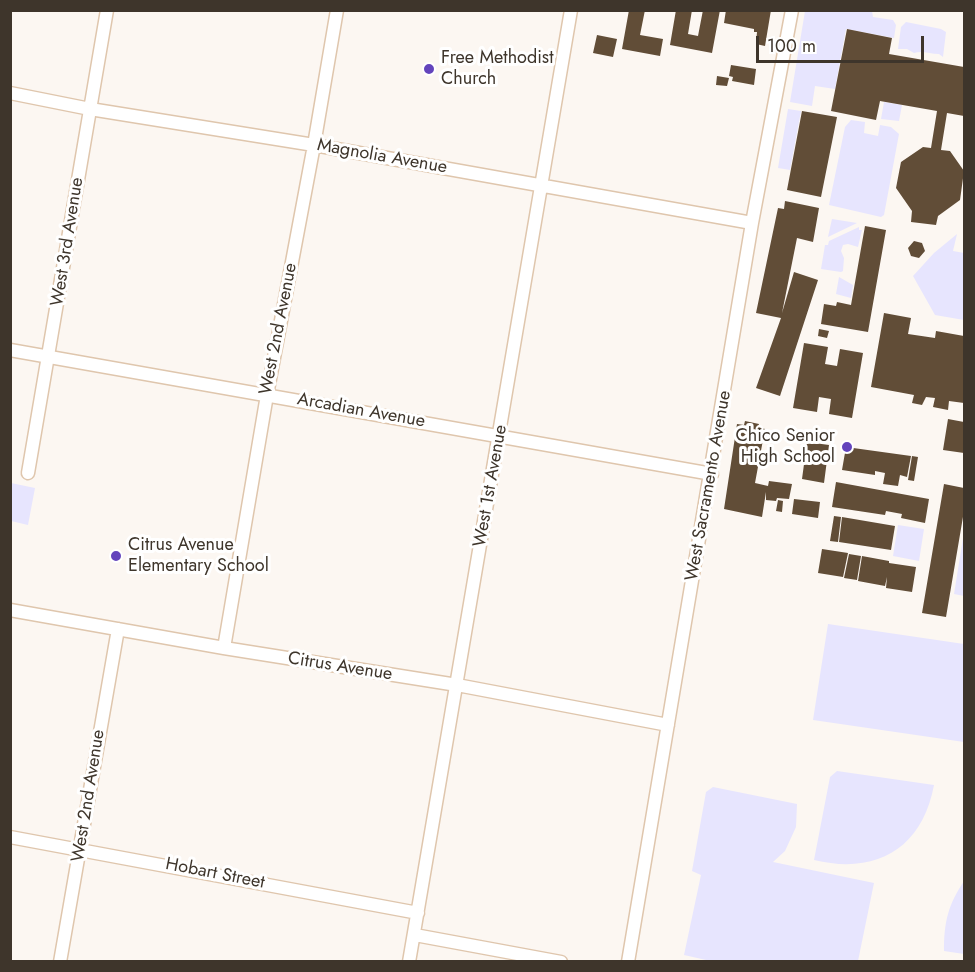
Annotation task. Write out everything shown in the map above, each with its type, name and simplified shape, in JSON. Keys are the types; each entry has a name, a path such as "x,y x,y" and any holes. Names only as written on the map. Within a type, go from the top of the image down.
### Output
{"street":[{"name":"West 3rd Avenue","path":"28,473 107,10"},
{"name":"West 2nd Avenue","path":"224,648 337,10"},
{"name":"West 1st Avenue","path":"410,962 571,10"},
{"name":"West Sacramento Avenue","path":"628,962 712,474 752,224 792,10"},
{"name":"Magnolia Avenue","path":"10,93 90,109 314,145 752,224"},
{"name":"Arcadian Avenue","path":"10,350 712,474"},
{"name":"Citrus Avenue","path":"10,610 224,648 457,685 668,725"},
{"name":"West 2nd Avenue","path":"60,962 118,629"},
{"name":"Hobart Street","path":"10,837 418,913"},
{"path":"415,935 561,962"}],"shaded area":[{"path":"805,11 872,11 873,17 893,20 896,25 894,38 846,29 835,89 815,86 812,106 790,102"},
{"path":"906,22 946,32 943,57 939,54 914,53 907,49 898,49 901,27"},
{"path":"884,102 902,105 899,121 881,119"},
{"path":"788,109 801,111 790,170 778,168"},
{"path":"851,120 865,122 864,133 878,136 880,125 891,127 899,134 884,215 881,217 829,205 845,127"},
{"path":"832,219 857,223 828,237"},
{"path":"859,227 859,230 862,230 858,247 843,245 841,251 844,258 843,271 821,269 825,245"},
{"path":"957,234 953,251 964,253 964,320 935,315 913,276 934,253"},
{"path":"839,277 853,285 851,298 836,294"},
{"path":"11,483 35,488 28,525 11,521"},
{"path":"898,525 924,529 919,561 893,556"},
{"path":"964,532 964,596 954,594"},
{"path":"828,624 964,644 964,742 813,720"},
{"path":"837,771 934,785 928,807 919,826 907,841 893,852 876,860 857,864 836,864 814,860 830,777"},
{"path":"713,787 797,804 796,827 785,851 773,862 874,883 858,961 715,962 684,955 701,875 692,871 706,792"},
{"path":"964,881 964,954 944,951 948,914"}],"building":[{"path":"629,10 645,10 640,35 663,39 660,56 622,49"},
{"path":"676,10 692,10 688,34 698,36 703,10 720,10 712,53 670,45"},
{"path":"726,10 771,10 765,46 756,44 757,32 754,32 754,29 724,23"},
{"path":"847,29 892,38 889,54 964,67 964,116 947,113 941,150 950,151 964,171 960,200 938,216 936,225 911,222 912,211 896,188 901,162 923,147 931,148 937,111 880,101 876,120 831,111"},
{"path":"597,35 617,39 613,57 593,53"},
{"path":"731,65 756,69 754,85 732,81 733,77 729,76"},
{"path":"717,76 729,78 727,86 716,85"},
{"path":"802,111 837,117 821,197 787,190"},
{"path":"785,201 819,208 813,242 797,238 782,313 794,272 818,280 780,396 756,388 781,318 756,313 778,208 784,209"},
{"path":"865,226 886,230 868,332 821,324 824,304 836,306 837,302 851,305"},
{"path":"914,241 922,243 925,251 919,258 911,256 908,248"},
{"path":"884,313 911,318 908,334 935,338 936,331 964,336 964,403 949,401 948,410 933,407 935,398 926,397 922,405 912,403 914,395 871,387"},
{"path":"819,329 829,331 827,338 818,336"},
{"path":"804,343 828,347 825,364 837,366 840,349 863,353 852,418 829,414 831,399 819,397 817,412 793,408"},
{"path":"948,419 964,422 964,453 943,450"},
{"path":"745,421 759,424 758,427 765,429 755,483 768,486 769,481 792,484 789,499 766,500 766,492 762,517 724,509 737,424 744,425"},
{"path":"807,442 829,445 824,483 802,479"},
{"path":"846,447 911,456 907,477 900,475 898,486 883,484 885,473 875,471 875,475 842,470"},
{"path":"912,456 918,457 914,481 908,480"},
{"path":"836,482 929,499 925,523 901,518 902,514 886,511 885,515 832,507"},
{"path":"944,484 964,488 964,511 946,617 922,613"},
{"path":"794,499 820,502 818,518 792,514"},
{"path":"778,500 783,501 782,512 776,511"},
{"path":"834,516 841,517 838,542 830,541"},
{"path":"842,517 895,526 891,550 839,542"},
{"path":"822,549 848,553 843,577 818,573"},
{"path":"849,554 861,556 857,580 844,578"},
{"path":"862,556 916,567 912,592 886,588 887,577 885,586 858,581"}],"place":[{"name":"Free Methodist Church","path":"429,69"},
{"name":"Chico Senior High School","path":"847,447"},
{"name":"Citrus Avenue Elementary School","path":"116,556"}]}
